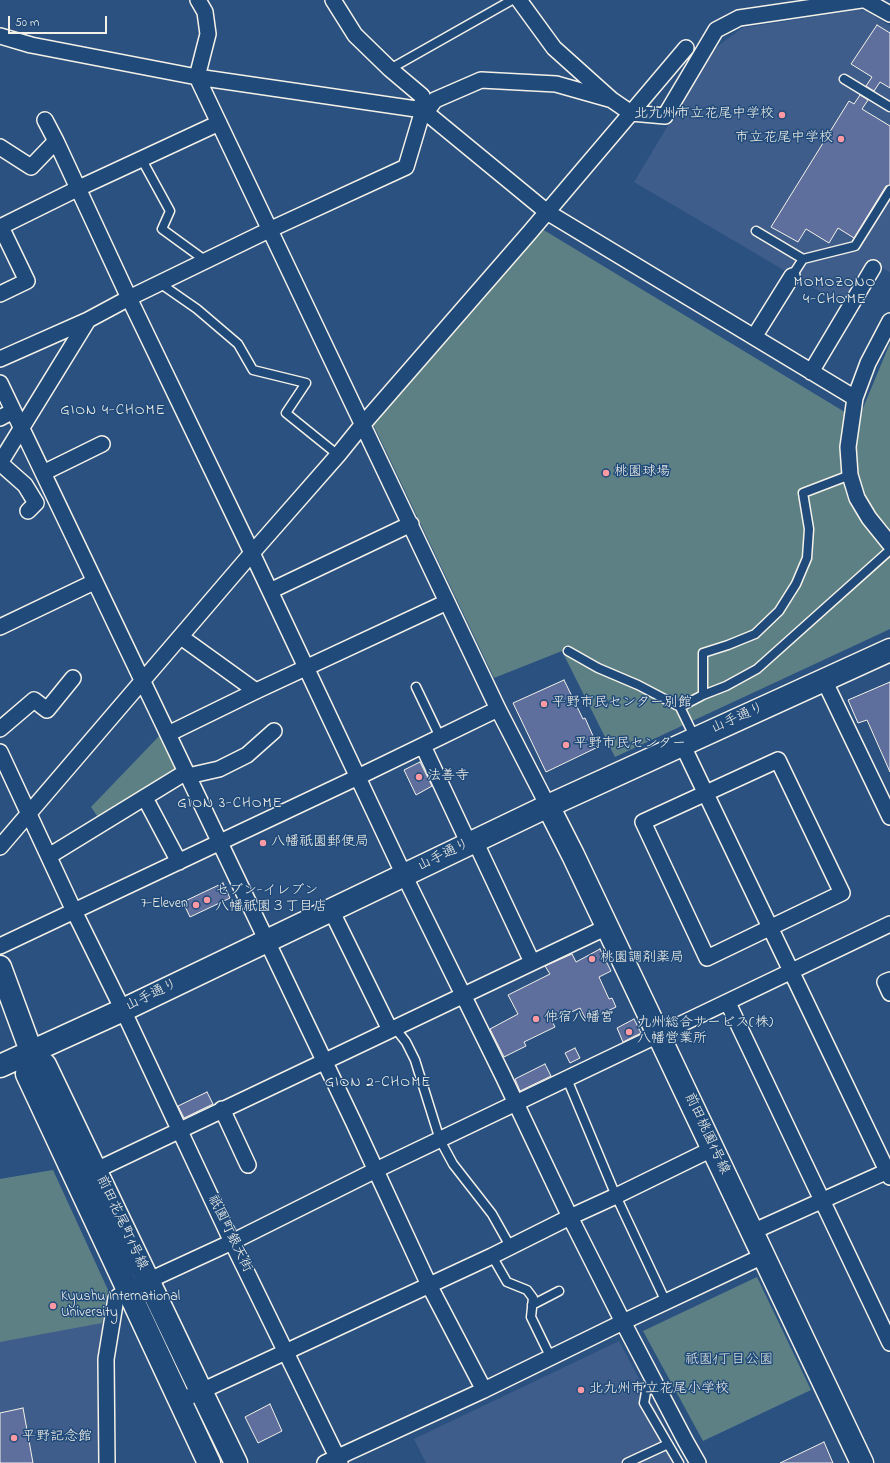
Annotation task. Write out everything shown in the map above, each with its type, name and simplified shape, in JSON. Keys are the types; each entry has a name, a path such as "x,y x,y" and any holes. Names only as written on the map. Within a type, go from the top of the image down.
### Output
{"street":[{"path":"198,0 206,12 208,34 197,78 498,709 548,806"},
{"path":"333,0 355,34 422,96 425,110"},
{"path":"518,0 554,48 612,100 631,113 665,116 716,30 739,18 860,0"},
{"path":"865,0 890,14"},
{"path":"1,37 31,45 197,78 425,110 546,212 855,398"},
{"path":"0,847 686,48"},
{"path":"0,359 88,320 129,298 269,230 406,167 425,110 435,100 481,80 556,84 612,100"},
{"path":"45,120 79,188 129,298 252,553 404,875 570,1217 654,1382 698,1463"},
{"path":"0,294 27,281 0,227 79,188 219,123"},
{"path":"0,147 31,167 56,141"},
{"path":"811,372 873,268"},
{"path":"754,337 792,276"},
{"path":"28,512 36,503 25,485 0,463 88,320"},
{"path":"890,321 868,363 855,398 848,447 850,475 858,498 868,518 890,544"},
{"path":"0,383 7,414 22,429 94,582 144,681 429,1285 484,1390"},
{"path":"43,473 102,444"},
{"path":"270,591 410,524"},
{"path":"0,627 94,582"},
{"path":"168,734 256,690 447,602"},
{"path":"181,637 256,690"},
{"name":"山手通り","path":"0,1066 123,1010 548,806 890,650"},
{"path":"0,729 34,700 47,710 73,678"},
{"path":"824,680 890,817"},
{"path":"0,946 358,777 498,709"},
{"path":"49,856 144,798 187,774 219,769 247,755 274,731"},
{"path":"688,741 706,793 889,1173 823,1200 752,1232"},
{"path":"423,746 532,962"},
{"name":"祇園町銀天街","path":"0,752 74,911 123,1010 285,1352 334,1461"},
{"path":"778,760 842,893 707,958 643,822 706,793 778,760"},
{"path":"144,798 179,862"},
{"name":"前田桃園1号線","path":"548,806 573,855 862,1463"},
{"path":"331,910 393,1029"},
{"path":"107,1463 106,1359 116,1298 148,1280 232,1242 376,1170 567,1078 728,1003 890,924"},
{"path":"76,1180 96,1169 607,927"},
{"name":"前田花尾町1号線","path":"0,967 32,1051 45,1065 236,1463"},
{"path":"890,980 885,982 890,993"},
{"path":"728,1003 890,1343"},
{"name":"前田花尾町1号線","path":"32,1051 27,1074 209,1463"},
{"path":"222,1109 248,1165"},
{"path":"180,1401 492,1256 712,1149"},
{"path":"334,1461 763,1256"}],"lane":[{"path":"390,68 512,0"},
{"path":"844,79 890,107"},
{"path":"142,160 170,211 162,229 206,261"},
{"path":"792,276 803,259 855,246 890,190"},
{"path":"756,231 803,259"},
{"path":"160,284 197,309 238,344 253,370 306,383 286,413 338,455"},
{"path":"703,695 703,653 755,634 779,611 796,584 807,558 809,529 803,493 850,475"},
{"path":"680,707 703,695 726,686 757,668 890,550"},
{"path":"568,651 598,668 638,685 680,707 688,741"},
{"path":"416,687 440,737"},
{"path":"393,1029 406,1042 415,1060 440,1140 453,1164 492,1214 510,1246"},
{"path":"567,1078 616,1196 666,1302"},
{"path":"492,1256 507,1282 527,1290 533,1298 531,1317 551,1358"},
{"path":"532,1304 559,1291"},
{"path":"654,1382 646,1392 644,1403 679,1463"},
{"path":"627,1463 668,1444"}],"shaded area":[{"name":"北九州市立花尾中学校","path":"857,10 866,11 890,26 890,272 869,261 845,306 634,182 714,49 742,28"},
{"name":"Kyushu International University","path":"53,1170 108,1290 102,1323 106,1359 107,1463 0,1463 0,1179"},
{"name":"北九州市立花尾小学校","path":"619,1341 685,1463 426,1463 414,1439"}],"green space":[{"path":"542,229 858,420 890,343 890,629 615,757 562,651 494,678 373,424"},
{"path":"163,732 180,770 100,820 91,807"},
{"path":"53,1170 108,1290 102,1323 0,1342 0,1179"},
{"name":"祇園1丁目公園","path":"757,1277 811,1390 703,1441 643,1331"}],"building":[{"path":"877,25 890,33 890,88 880,82 874,91 866,86 872,77 851,64"},
{"path":"860,95 868,100 862,109 890,126 890,185 886,186 854,238 838,228 829,243 806,229 798,242 771,227 849,101 854,104"},
{"path":"564,680 583,719 585,718 598,747 546,772 513,703"},
{"path":"890,682 890,772 867,720 858,723 848,700"},
{"name":"法善寺","path":"420,762 432,786 416,795 404,770"},
{"name":"セブン-イレブン 八幡祇園３丁目店","path":"223,883 230,898 190,917 183,902"},
{"path":"600,949 611,971 599,977 609,999 612,998 616,1007 599,1015 598,1012 585,1018 580,1008 552,1021 555,1027 524,1042 526,1046 504,1057 490,1029 518,1014 508,995 550,974 545,966 572,954 576,962"},
{"name":"九州総合サービス(株) 八幡営業所","path":"634,1019 641,1033 623,1042 617,1028"},
{"path":"575,1048 580,1058 570,1063 565,1053"},
{"path":"545,1064 551,1076 520,1091 515,1079"},
{"path":"207,1092 213,1104 184,1118 178,1106"},
{"path":"270,1404 282,1431 258,1443 245,1417"},
{"name":"平野記念館","path":"23,1408 33,1463 0,1463 0,1413"},
{"path":"824,1442 833,1463 780,1463"}],"place":[{"name":"北九州市立花尾中学校","path":"782,115"},
{"name":"市立花尾中学校","path":"841,139"},
{"name":"桃園球場","path":"606,473"},
{"name":"平野市民センター別館","path":"544,704"},
{"name":"平野市民センター","path":"566,745"},
{"name":"法善寺","path":"419,777"},
{"name":"八幡祇園郵便局","path":"263,843"},
{"name":"セブン-イレブン 八幡祇園３丁目店","path":"207,900"},
{"name":"7-Eleven","path":"196,905"},
{"name":"桃園調剤薬局","path":"592,959"},
{"name":"仲宿八幡宮","path":"536,1019"},
{"name":"九州総合サービス(株) 八幡営業所","path":"629,1032"},
{"name":"Kyushu International University","path":"53,1306"},
{"name":"北九州市立花尾小学校","path":"581,1390"},
{"name":"平野記念館","path":"14,1438"}],"district":[{"name":"MOMOZONO 4-CHOME","path":"835,292"},
{"name":"GION 4-CHOME","path":"113,412"},
{"name":"GION 3-CHOME","path":"230,805"},
{"name":"GION 2-CHOME","path":"378,1084"}]}
